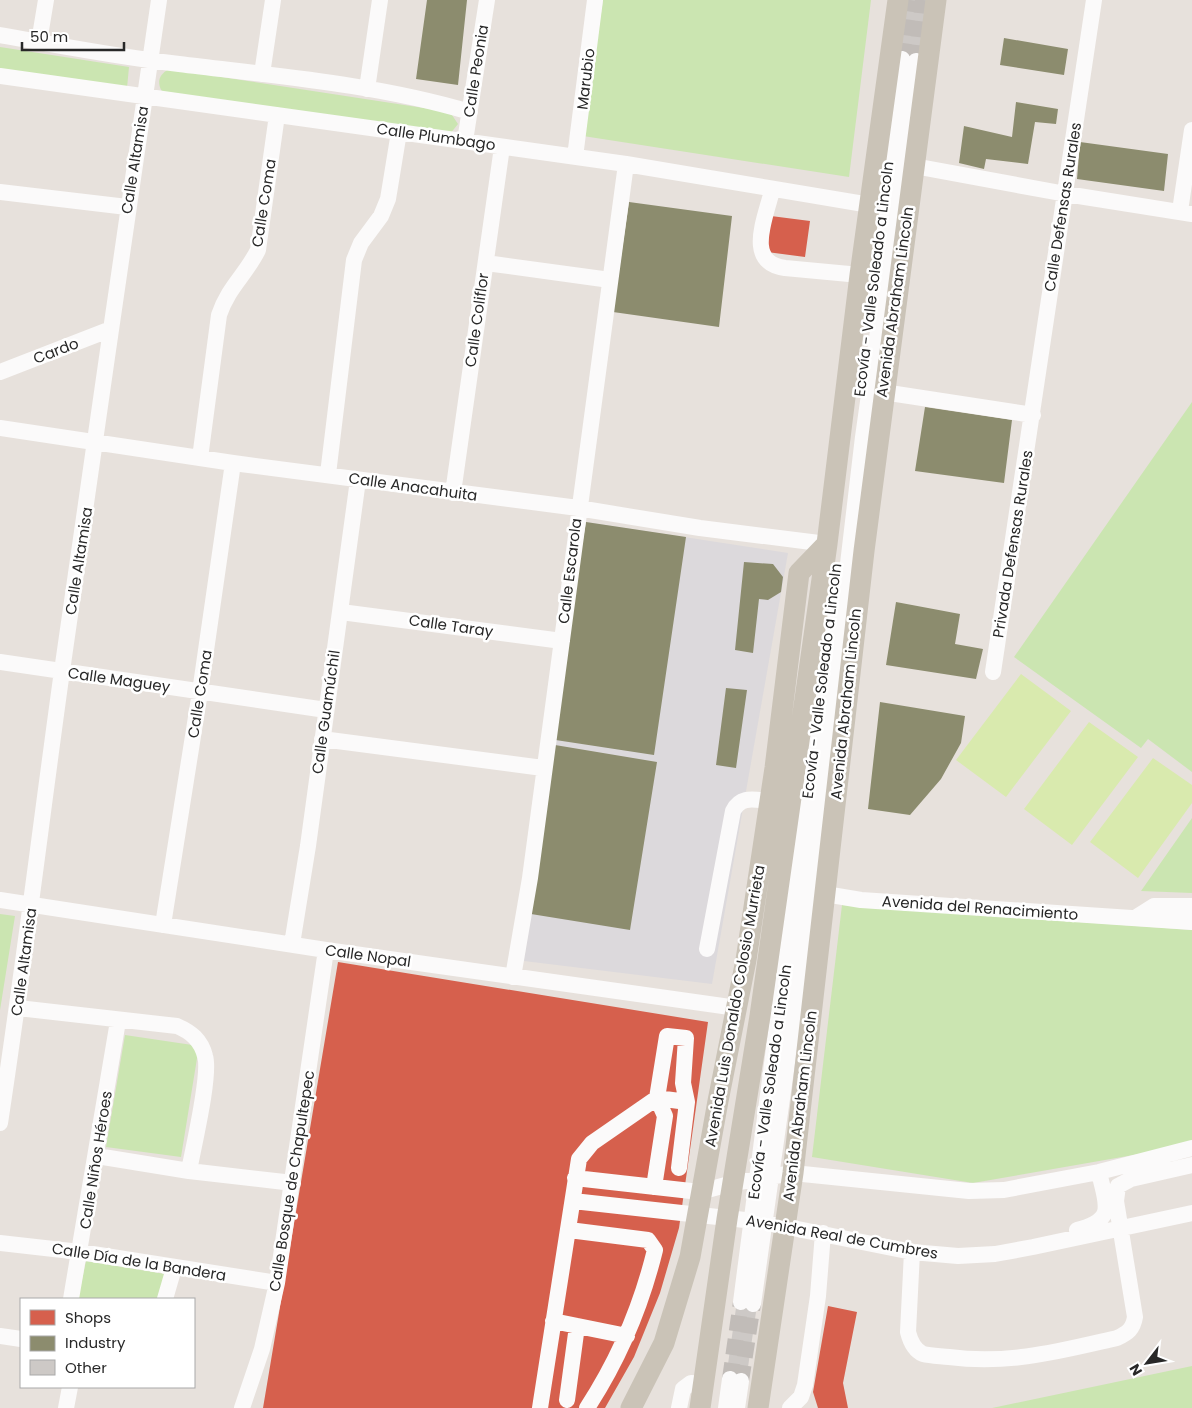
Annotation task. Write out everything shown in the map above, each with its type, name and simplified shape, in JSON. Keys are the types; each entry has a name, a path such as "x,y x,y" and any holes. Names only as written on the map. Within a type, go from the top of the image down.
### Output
{"main road":[{"path":"700,1408 773,924 827,544 860,275 898,0"},
{"name":"Avenida Abraham Lincoln","path":"758,1408 785,1225 774,1176 825,894 883,392 936,0"},
{"name":"Avenida Luis Donaldo Colosio Murrieta","path":"631,1408 664,1343 690,1257 700,1192 746,960 775,768 799,573 827,544"},
{"path":"775,768 800,731"},
{"path":"746,960 773,924"}],"street":[{"path":"39,42 46,0"},
{"name":"Calle Altamisa","path":"0,1122 18,1008 62,672 97,442 127,207 158,0"},
{"path":"262,74 273,0"},
{"path":"367,89 380,0"},
{"name":"Calle Peonia","path":"465,141 486,0"},
{"name":"Marubio","path":"576,157 595,0"},
{"name":"Calle Defensas Rurales","path":"1033,415 1094,0"},
{"name":"Calle Plumbago","path":"0,35 150,60 367,89 432,101 470,112"},
{"path":"747,1303 757,1221 774,1176 909,60"},
{"name":"Calle Plumbago","path":"0,76 144,98 626,164 870,205"},
{"name":"Calle Coma","path":"200,458 219,315 225,297 250,266 258,250 278,115"},
{"path":"914,166 1066,194 1186,212 1192,130"},
{"path":"328,474 354,260 360,243 382,216 388,199 399,132"},
{"name":"Calle Coliflor","path":"453,493 502,147"},
{"name":"Calle Escarola","path":"513,977 530,878 543,768 562,641 578,508 626,164"},
{"path":"772,190 760,244 761,253 766,262 774,267 860,275"},
{"path":"0,192 127,207"},
{"path":"486,263 610,280"},
{"name":"Cardo","path":"0,372 111,329"},
{"path":"883,392 1033,415"},
{"name":"Privada Defensas Rurales","path":"993,672 1033,415"},
{"name":"Calle Anacahuita","path":"0,428 233,463 578,508 700,528 827,544"},
{"name":"Calle Coma","path":"162,925 200,692 233,463"},
{"name":"Calle Guamúchil","path":"292,944 358,480"},
{"name":"Calle Taray","path":"340,612 562,641"},
{"name":"Calle Maguey","path":"0,662 326,710"},
{"path":"322,739 543,768"},
{"path":"707,949 733,811 736,805 747,799 770,801"},
{"name":"Avenida del Renacimiento","path":"825,894 861,900 1192,922"},
{"name":"Calle Nopal","path":"0,900 326,950 737,1008"},
{"path":"1135,918 1154,906 1192,906"},
{"name":"Calle Bosque de Chapultepec","path":"242,1408 262,1349 277,1283 326,950"},
{"path":"18,1008 118,1021 177,1026 191,1032 201,1045 206,1058 206,1076 189,1171"},
{"name":"Calle Niños Héroes","path":"71,1298 97,1156 118,1021"},
{"path":"654,1188 665,1116 657,1098 667,1036 686,1038 683,1083 687,1102 679,1168"},
{"path":"540,1408 579,1158 592,1143 657,1098 687,1102"},
{"path":"575,1178 700,1192 733,1183 774,1176 969,1191 1004,1190 1099,1172 1192,1148"},
{"path":"97,1156 189,1171 293,1183"},
{"path":"912,1252 908,1332 912,1344 921,1353 967,1359 1002,1360 1038,1356 1117,1338 1126,1334 1134,1326 1135,1317 1120,1230 1116,1191 1120,1183 1192,1164"},
{"path":"1033,1247 1045,1238 1093,1225 1099,1221 1106,1208 1099,1172"},
{"name":"Avenida Real de Cumbres","path":"573,1200 785,1225 912,1252 958,1256 995,1254 1120,1230 1192,1213"},
{"path":"569,1230 648,1240 655,1250 649,1276 627,1336 616,1359 587,1408"},
{"path":"790,1408 801,1397 805,1385 818,1296 823,1233"},
{"name":"Calle Día de la Bandera","path":"0,1243 80,1252 277,1283"},
{"path":"165,1298 174,1268"},
{"path":"553,1321 627,1336"},
{"path":"566,1400 577,1326"},
{"path":"0,1336 20,1339"},
{"path":"726,1408 736,1380 738,1408"},
{"path":"679,1408 683,1389 691,1384 704,1384"},
{"path":"66,1408 70,1388"}],"shaded area":[{"path":"586,522 788,553 712,984 524,961"}],"green space":[{"path":"603,0 871,0 849,177 583,136"},
{"path":"0,47 129,67 127,88 0,69"},
{"path":"169,69 450,112 458,124 450,134 164,94 159,80 162,74"},
{"path":"1192,402 1192,772 1148,739 1141,748 1014,657"},
{"path":"1021,674 1071,711 1006,797 956,760"},
{"path":"1089,722 1138,757 1072,845 1024,809"},
{"path":"1153,758 1192,785 1192,803 1138,878 1090,842"},
{"path":"1192,818 1192,893 1141,891"},
{"path":"842,905 1192,930 1192,1141 1145,1153 973,1183 812,1157"},
{"path":"0,914 15,916 0,1010"},
{"path":"125,1035 199,1046 181,1157 106,1147"},
{"path":"86,1261 165,1274 157,1298 78,1298"},
{"path":"1192,1366 1192,1408 992,1408"}],"building: Shops":[{"path":"771,216 810,221 805,257 767,252"},
{"path":"338,962 708,1022 679,1228 660,1293 634,1357 605,1408 263,1408"},
{"path":"828,1306 857,1312 843,1383 848,1408 818,1408 813,1392"}],"building: Industry":[{"path":"427,0 467,0 458,85 416,79"},
{"path":"1004,38 1068,49 1064,75 1000,65"},
{"path":"1016,102 1058,109 1056,124 1035,122 1028,164 986,159 984,169 959,163 964,126 1012,137"},
{"path":"1080,142 1168,154 1164,191 1077,179"},
{"path":"629,202 732,216 719,327 613,312"},
{"path":"925,407 1012,420 1004,483 915,471"},
{"path":"586,522 686,537 654,755 549,739"},
{"path":"744,562 773,564 783,577 781,592 768,600 759,599 753,653 735,650"},
{"path":"896,602 960,614 955,644 983,649 976,679 886,665"},
{"path":"726,688 747,690 736,768 716,765"},
{"path":"880,702 965,716 961,743 941,779 910,815 868,809"},
{"path":"555,745 657,762 630,930 531,914"}],"building: Other":[{"path":"906,0 927,0 919,61 899,59"},
{"path":"737,1301 757,1305 746,1381 726,1378"}],"tunnel":[{"path":"902,59 910,0"},
{"path":"916,61 923,0"},
{"path":"730,1379 741,1302"},
{"path":"741,1381 753,1304"}]}
